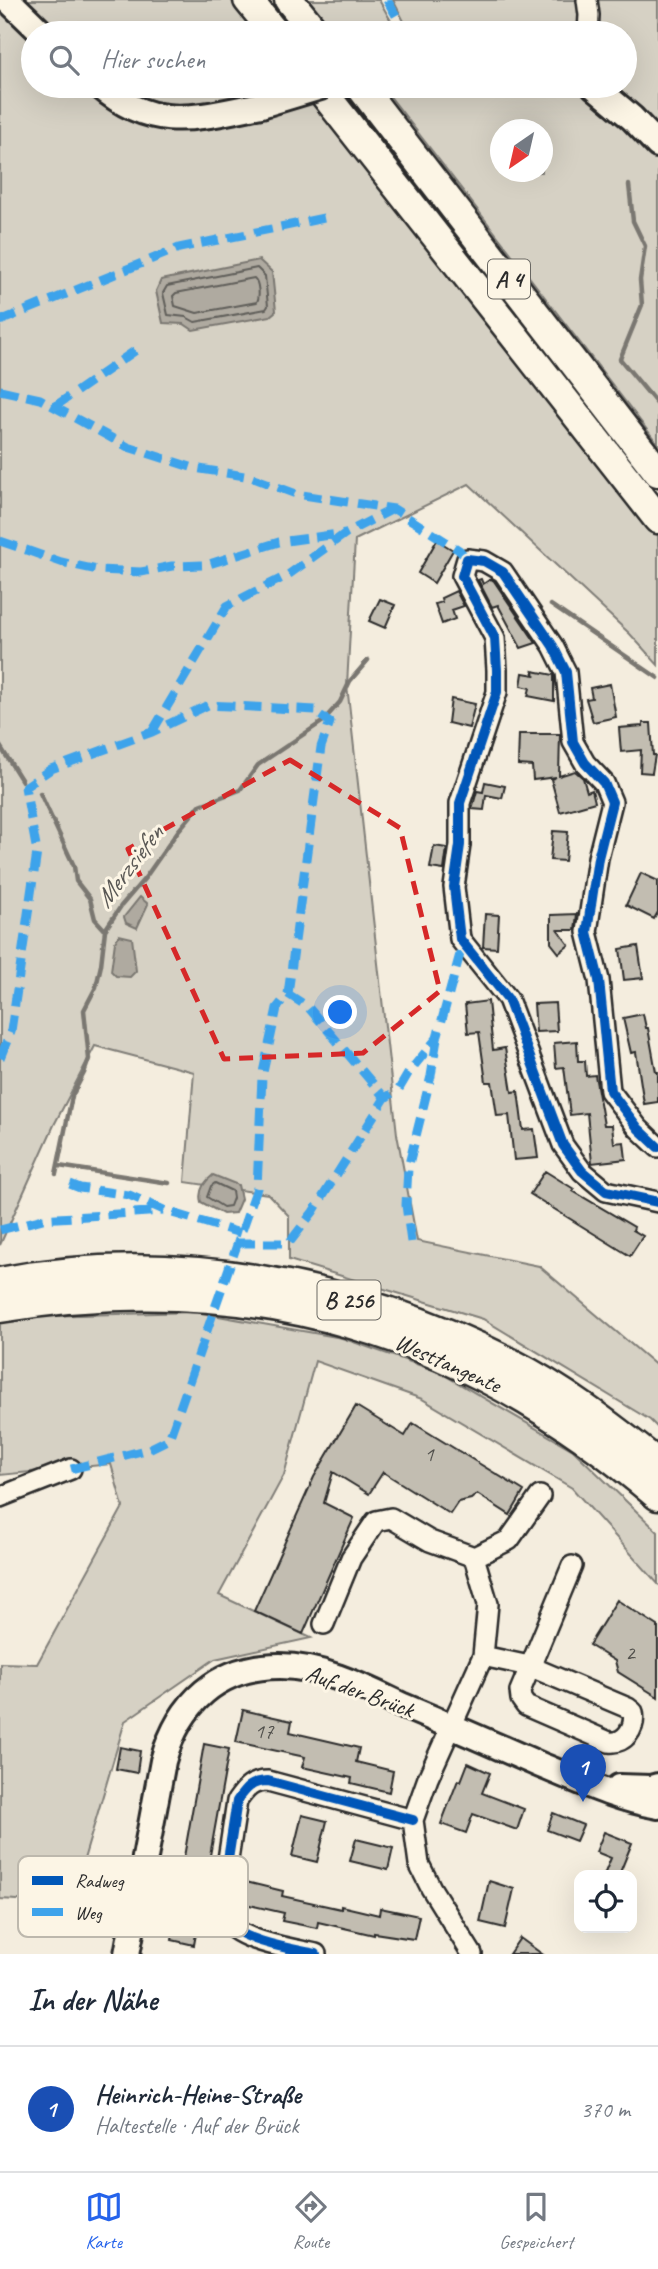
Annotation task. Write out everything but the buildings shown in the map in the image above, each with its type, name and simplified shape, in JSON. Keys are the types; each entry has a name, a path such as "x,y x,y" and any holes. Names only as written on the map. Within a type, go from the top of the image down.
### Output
{"highway":[{"path":"248,0 265,21"},
{"path":"289,0 306,21"},
{"name":"A 4","path":"326,98 658,519"},
{"name":"A 4","path":"369,98 658,472"},
{"name":"Westtangente","path":"0,1282 62,1273 161,1270 258,1279 329,1294 392,1312 457,1337 512,1364 573,1401 658,1464"},
{"name":"Westtangente","path":"0,1308 51,1299 153,1294 209,1297 330,1317 407,1342 467,1367 543,1409 625,1468 658,1496"}],"main road":[{"path":"8,0 30,21"},
{"path":"116,98 143,113 183,120 284,98"},
{"path":"608,98 658,145"},
{"name":"Auf der Brück","path":"145,1856 163,1761 170,1738 181,1717 196,1698 215,1684 236,1673 259,1667 283,1665 307,1669 364,1688 594,1787 640,1803 658,1806"},
{"path":"594,1787 658,1786"}],"street":[{"path":"587,0 588,21"},
{"path":"658,1147 638,1128 610,1091 599,980 587,932 598,858 612,802 604,783 585,764 573,742 566,672 553,646 503,572 484,561 467,559 462,576 495,638 497,692 460,803 460,845 454,887 460,939 508,999 563,1144 582,1171 606,1191 658,1202"},
{"path":"0,1497 71,1468"},
{"path":"324,1624 351,1558 376,1521 391,1518 430,1541 474,1557 509,1540 540,1496"},
{"path":"472,1954 430,1888 419,1864 413,1820 428,1778 483,1656 488,1604 474,1557"},
{"path":"483,1656 529,1666 628,1708 634,1712 634,1719 625,1739 618,1743 609,1742 526,1706 521,1699 520,1691 529,1666 572,1566"},
{"path":"229,1856 237,1801 245,1789 256,1781 268,1781 413,1820"},
{"path":"248,1936 316,1954"}],"highlighted area":[{"path":"290,760 400,828 440,991 363,1053 224,1059 128,849"}],"shaded area":[{"path":"0,0 232,0 250,21 21,21 21,98 313,98 658,536 658,665 630,634 469,484 355,540 347,685 397,1134 417,1241 539,1266 658,1367 658,1428 650,1420 483,1319 289,1260 289,1216 268,1194 185,1182 194,1072 95,1046 54,1125 0,1245"},
{"path":"309,0 379,0 391,21 326,21"},
{"path":"393,0 658,0 658,129 626,98 637,98 637,21 404,21"},
{"path":"391,98 591,98 606,108 658,158 658,444"},
{"path":"196,1312 342,1338 439,1372 573,1450 658,1532 658,1584 572,1488 422,1399 315,1361 284,1475 219,1595 311,1638 215,1659 125,1721 85,1856 18,1856 18,1900 0,1899 0,1663 37,1664 123,1507 111,1464 0,1475 0,1317"}],"water":[{"path":"259,260 272,272 276,311 270,316 193,330 184,324 163,323 156,291 161,280"},
{"path":"140,897 148,904 137,928 126,923 124,917"},
{"path":"119,935 132,938 136,971 130,977 116,976 111,971 115,942"},
{"path":"213,1175 238,1185 241,1199 235,1213 223,1214 201,1202 202,1187"}],"waterway":[{"name":"Merzsiefen","path":"629,185 633,221 645,246 640,280 642,305 620,359 658,405"},
{"name":"Merzsiefen","path":"551,605 658,678"},
{"name":"Merzsiefen","path":"56,1174 72,1096 89,1059 84,1010 96,987 105,930 200,805 240,790 258,765 322,722 340,702 350,681 368,660"},
{"path":"0,746 22,781"},
{"path":"40,793 74,866 76,881 90,899 95,919 105,930"},
{"path":"59,1166 169,1183"}],"marked path":[{"path":"387,0 399,21"},
{"path":"0,321 179,248 324,218"},
{"path":"54,407 139,348"},
{"path":"0,390 40,399 128,447 194,468 251,477 296,494 394,509 459,550 467,559"},
{"path":"152,732 227,606 288,575 346,533 393,509"},
{"path":"0,541 61,562 97,570 141,572 172,566 206,565 279,542 346,533"},
{"path":"0,1058 11,1031 37,852 25,787 51,769 152,732 208,705 318,710 320,715 330,722 321,747 288,994"},
{"path":"237,1243 289,1243 313,1212 385,1098 399,1089 409,1072 437,1038 463,943"},
{"path":"71,1469 149,1449 169,1439 257,1188 262,1077 277,1008 288,994 308,1007 385,1098"},
{"path":"411,1242 406,1205 408,1168 431,1076 437,1039"},
{"path":"70,1184 129,1195 166,1211 240,1233"},
{"path":"0,1230 43,1219 163,1211"}],"cycle path":[{"path":"658,1147 638,1128 610,1091 599,980 587,932 598,858 612,802 604,783 585,763 573,742 566,672 553,646 503,572 484,561 467,559 462,576 495,638 497,692 460,803 460,845 454,887 460,939 508,999 563,1145 582,1171 606,1191 658,1202"},
{"path":"229,1856 237,1801 247,1789 262,1781 413,1820"},
{"path":"248,1936 316,1954"}],"place":[{"name":"Heinrich-Heine-Straße","path":"583,1802"}]}
